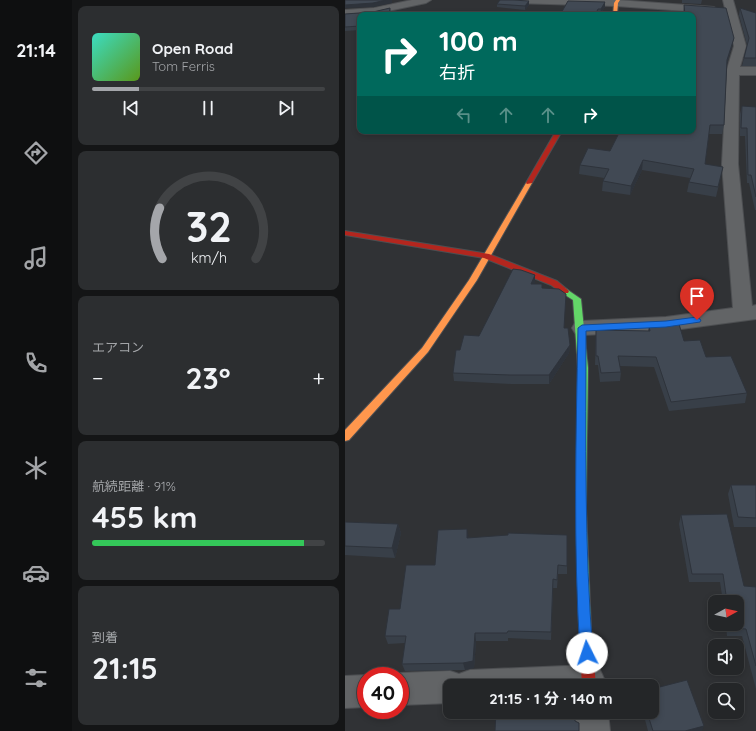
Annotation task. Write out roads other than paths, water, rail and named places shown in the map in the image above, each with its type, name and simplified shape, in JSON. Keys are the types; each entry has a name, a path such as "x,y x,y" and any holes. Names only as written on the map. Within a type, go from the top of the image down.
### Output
{"street":[{"path":"345,13 374,10 396,3 426,0"},
{"path":"515,0 729,5 740,46 733,71 730,164 749,312 666,324 582,328"},
{"path":"615,12 617,2"},
{"path":"733,71 756,72"},
{"path":"345,437 425,350 473,280 557,134"},
{"path":"345,233 486,256 554,283 577,299 582,328 582,588 589,679"},
{"path":"409,689 443,687"},
{"path":"345,692 357,691"},
{"path":"592,719 593,731"}]}
